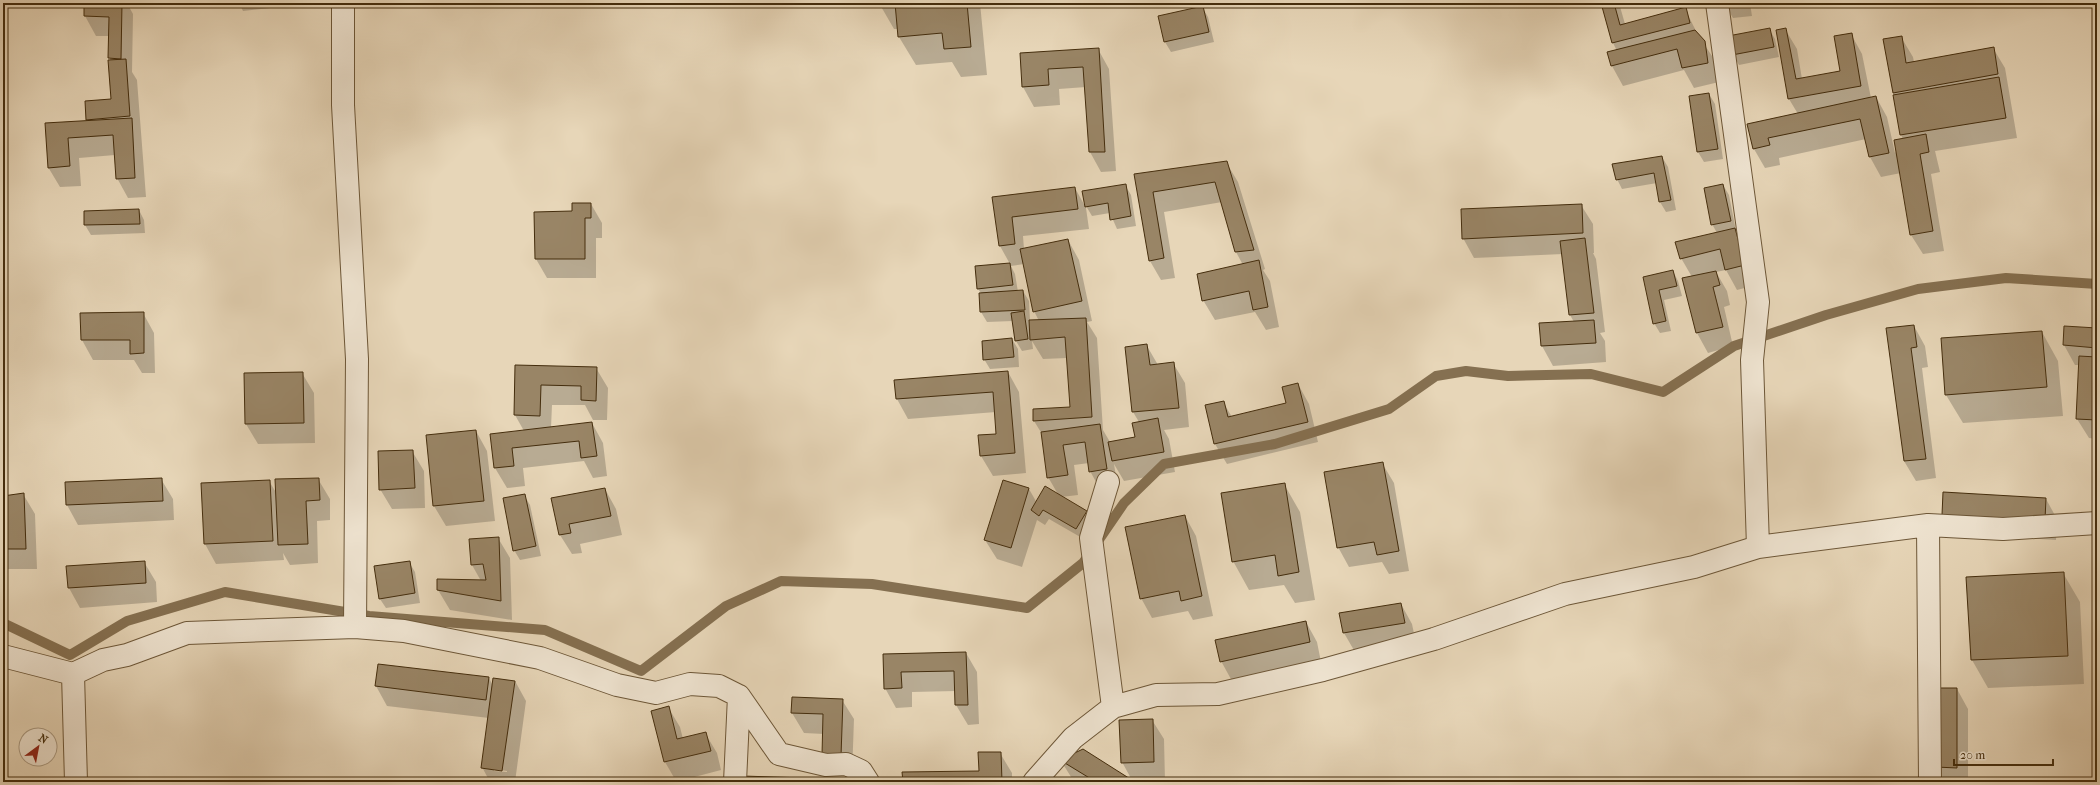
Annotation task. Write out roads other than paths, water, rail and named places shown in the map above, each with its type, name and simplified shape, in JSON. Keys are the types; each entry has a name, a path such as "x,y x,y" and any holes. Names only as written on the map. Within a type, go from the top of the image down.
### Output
{"street":[{"path":"343,3 343,105 357,359 355,627"},
{"path":"1717,3 1758,302 1752,360 1758,547"},
{"path":"1108,482 1091,538 1113,707"},
{"path":"1034,782 1073,738 1113,707 1156,695 1218,694 1323,670 1434,639 1565,594 1694,568 1758,547 1928,526 2002,529 2097,522"},
{"path":"1928,526 1930,782"},
{"path":"3,656 74,674 103,660 127,656 187,634 355,627 404,631 540,658 617,685 656,693 690,684 719,686 739,696 779,754 826,765 846,764 863,778"},
{"path":"74,674 76,782"},
{"path":"735,782 739,696"}],"waterway":[{"path":"3,623 70,655 127,621 225,592 369,616 545,630 641,671 726,606 781,581 872,584 1027,608 1083,563 1124,503 1164,464 1275,444 1389,409 1436,376 1466,371 1508,376 1591,374 1663,392 1734,346 1826,315 1918,289 2006,278 2097,284"}]}
